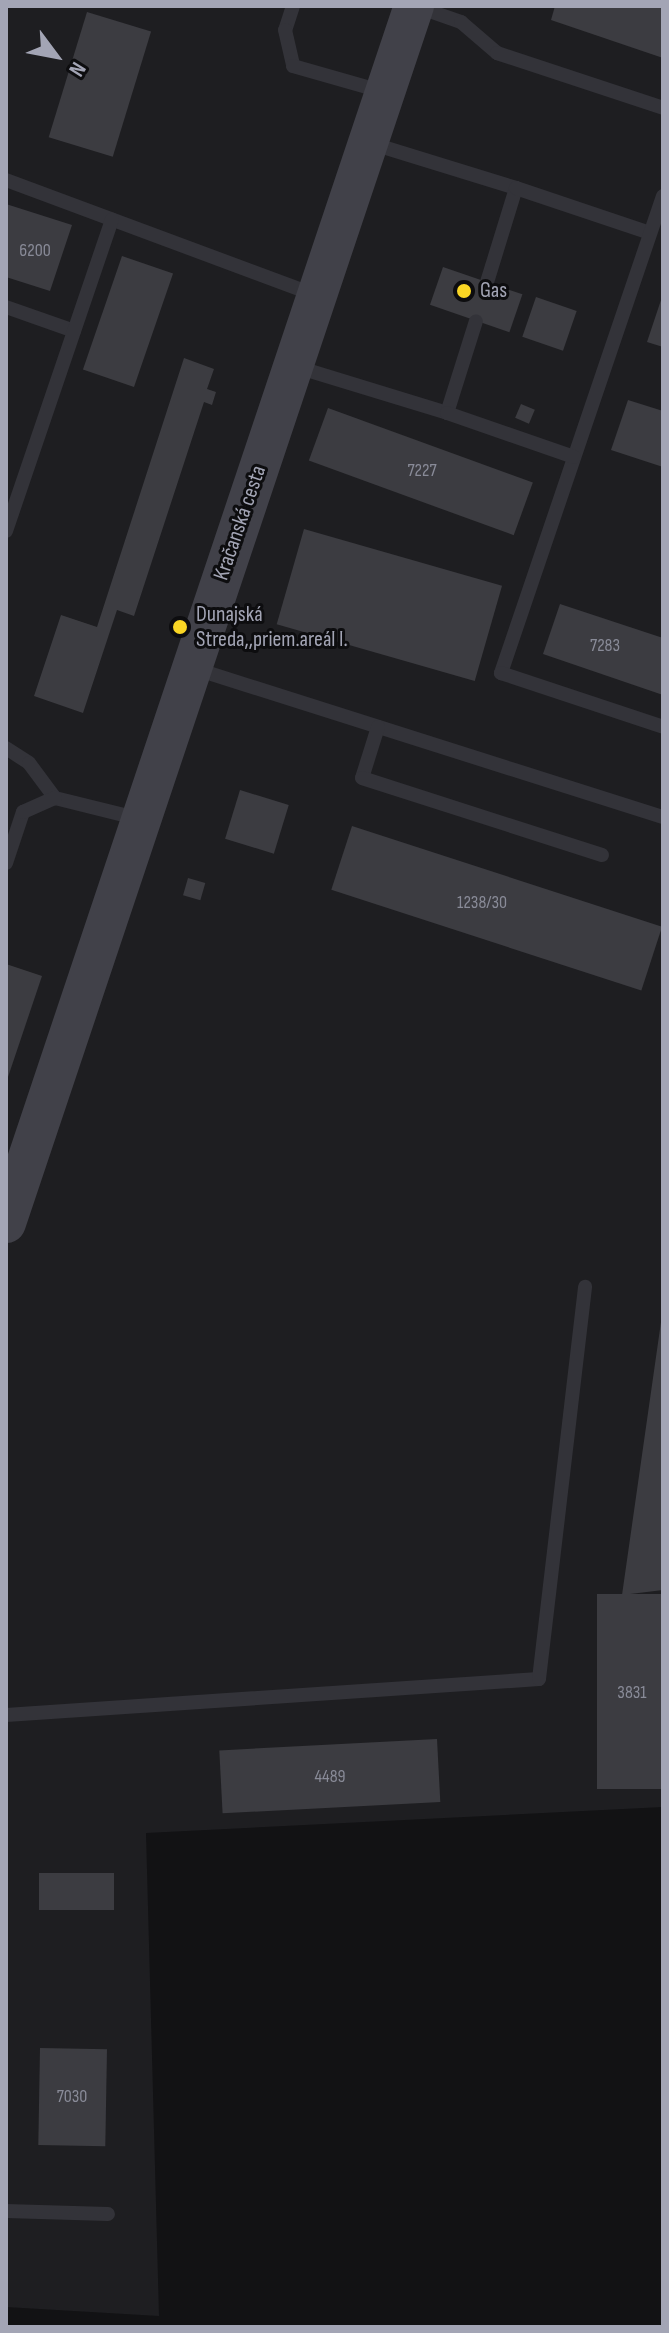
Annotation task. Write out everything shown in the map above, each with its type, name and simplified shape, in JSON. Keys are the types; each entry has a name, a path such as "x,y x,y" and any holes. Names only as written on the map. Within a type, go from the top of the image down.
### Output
{"street":[{"name":"Kračanská cesta","path":"6,1223 414,6"}],"lane":[{"path":"293,6 285,30 293,66 385,92"},
{"path":"414,6 461,22 497,53 663,108"},
{"path":"368,142 650,233"},
{"path":"6,180 317,295"},
{"path":"487,282 516,188"},
{"path":"663,196 501,673 663,727"},
{"path":"6,531 112,220"},
{"path":"6,307 74,331"},
{"path":"447,413 476,321"},
{"path":"293,366 447,413 574,457"},
{"path":"192,668 663,817"},
{"path":"378,727 362,778 602,855"},
{"path":"6,748 29,763 55,798"},
{"path":"6,863 23,812 55,798 140,819"},
{"path":"6,1715 539,1679 585,1287"},
{"path":"6,2211 108,2214"}],"shaded area":[{"path":"6,6 663,6 663,1807 146,1833 159,2316 6,2307"}],"building":[{"path":"555,6 663,6 663,58 551,20"},
{"path":"87,12 151,32 113,157 49,137"},
{"path":"6,204 72,225 50,291 6,277"},
{"path":"122,256 173,274 134,387 83,369"},
{"path":"443,267 522,294 509,332 430,305"},
{"path":"536,297 577,311 563,351 522,337"},
{"path":"663,297 663,347 647,342"},
{"path":"184,358 214,369 207,389 216,392 212,405 204,402 134,616 117,610 83,713 34,696 61,615 97,627"},
{"path":"628,400 663,411 663,467 611,450"},
{"path":"521,404 535,410 529,424 515,418"},
{"path":"328,408 533,483 514,535 309,461"},
{"path":"304,529 502,586 475,681 277,624"},
{"path":"560,604 663,638 663,695 543,654"},
{"path":"240,790 289,805 274,854 225,839"},
{"path":"352,826 662,927 641,990 331,890"},
{"path":"188,878 205,883 200,900 183,895"},
{"path":"6,964 42,976 7,1080 6,1080"},
{"path":"661,1322 663,1590 622,1595"},
{"path":"597,1594 663,1594 663,1789 597,1789"},
{"path":"437,1739 440,1802 223,1813 219,1750"},
{"path":"39,1873 114,1873 114,1910 39,1910"},
{"path":"40,2048 107,2049 105,2146 38,2145"}],"place":[{"name":"Gas","path":"464,291"},
{"name":"Dunajská Streda,,priem.areál I.","path":"180,627"}]}
